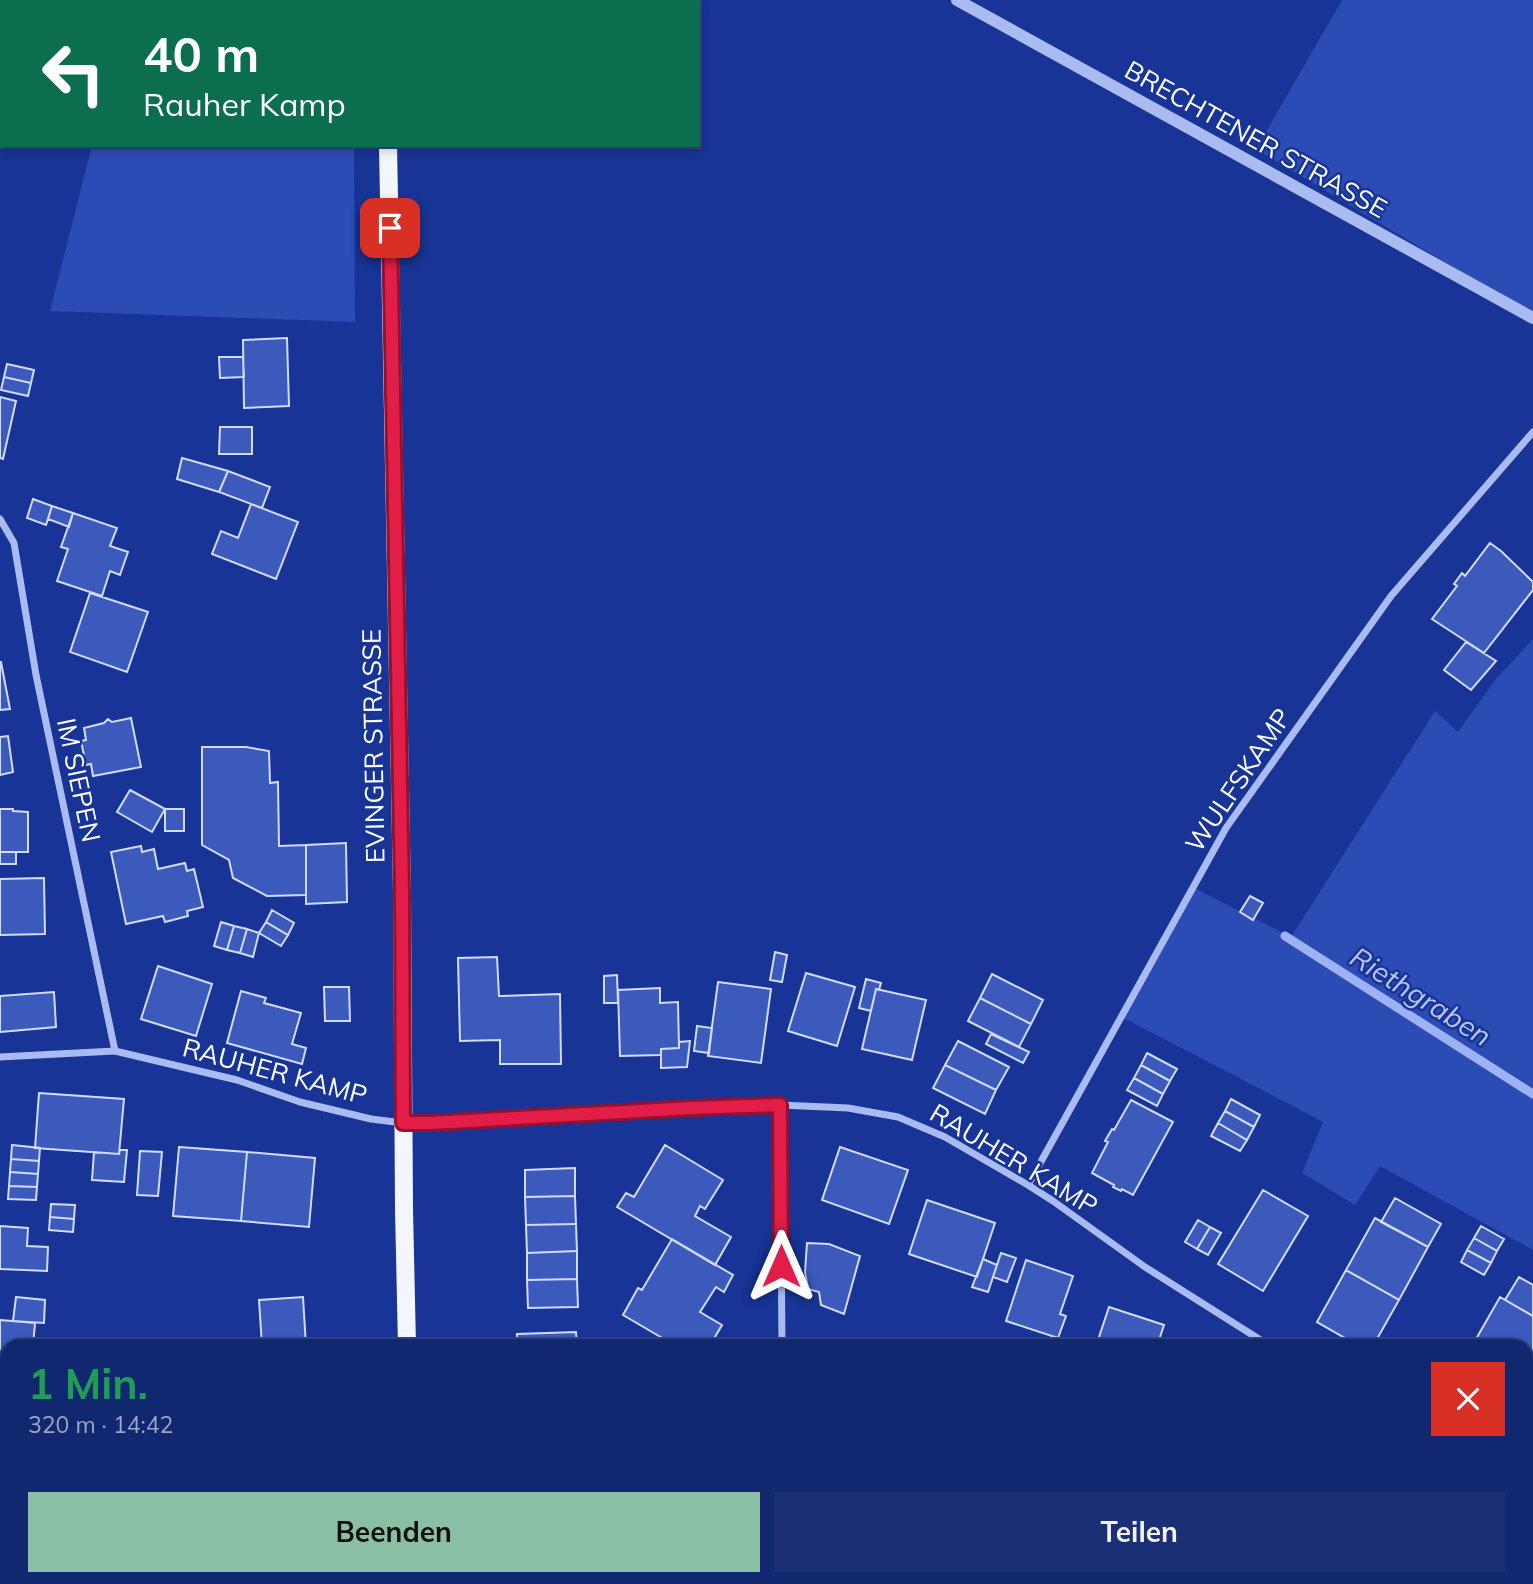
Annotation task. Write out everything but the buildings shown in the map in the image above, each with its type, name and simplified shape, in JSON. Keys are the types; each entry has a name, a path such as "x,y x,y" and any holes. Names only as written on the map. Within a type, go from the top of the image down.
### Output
{"main road":[{"name":"EVINGER STRASSE","path":"388,147 402,892 407,1339"}],"street":[{"name":"BRECHTENER STRASSE","path":"957,0 1533,318"},
{"name":"WULFSKAMP","path":"1028,1185 1226,828 1391,596 1533,432"},
{"name":"IM SIEPEN","path":"0,519 14,543 36,675 115,1051"},
{"name":"RAUHER KAMP","path":"0,1057 115,1051 237,1080 300,1102 371,1119 403,1123 780,1105 848,1108 898,1117 944,1137 1028,1185 1145,1267 1259,1339"},
{"path":"780,1105 782,1339"}],"shaded area":[{"path":"1342,0 1533,0 1533,315 1256,149"},
{"path":"91,147 354,147 355,322 50,311"},
{"path":"1533,639 1533,1250 1380,1166 1355,1205 1302,1173 1323,1122 1122,1017 1194,888 1291,937 1435,711 1458,732 1496,679"}],"waterway":[{"name":"Riethgraben","path":"1285,936 1533,1094"}],"route":[{"path":"390,228 402,892 403,1123 780,1105 781,1266"}]}
